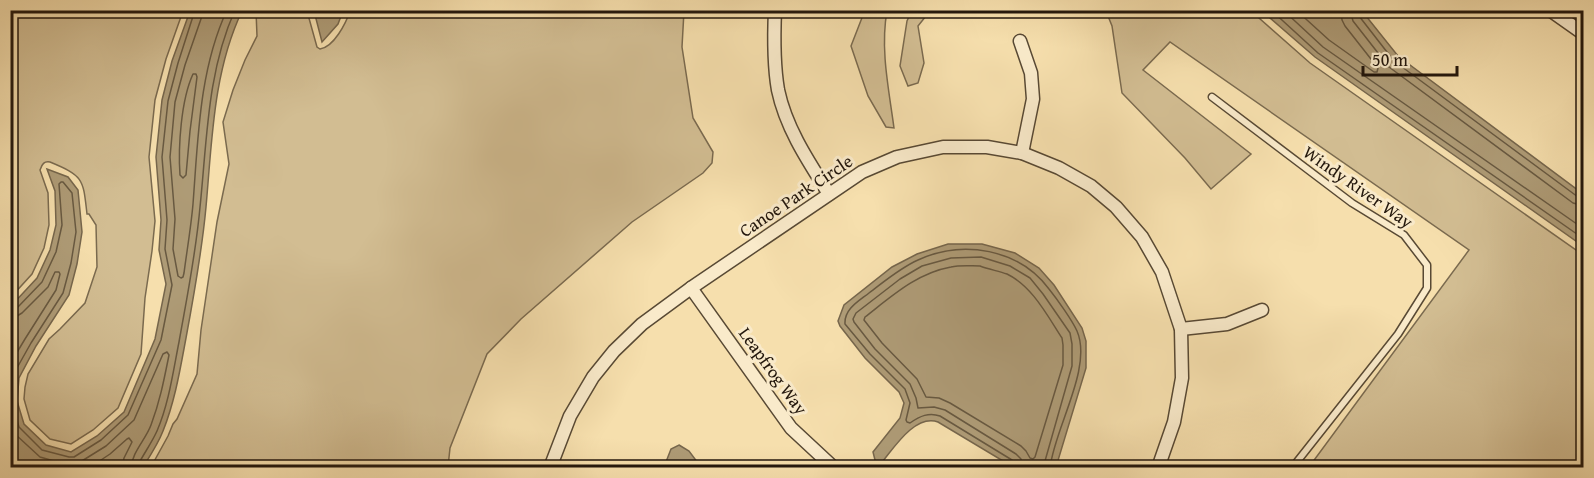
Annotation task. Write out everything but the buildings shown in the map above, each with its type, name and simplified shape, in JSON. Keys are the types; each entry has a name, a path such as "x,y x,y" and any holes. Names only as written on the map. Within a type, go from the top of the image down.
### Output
{"street":[{"path":"776,10 778,89 786,115 804,154 829,194"},
{"path":"1550,10 1584,34"},
{"path":"1020,41 1031,73 1033,99 1022,153"},
{"name":"Canoe Park Circle","path":"550,468 570,416 593,377 614,351 642,324 691,288 862,172 897,157 943,147 987,147 1022,153 1059,168 1091,186 1116,207 1142,237 1162,272 1181,329 1182,378 1174,422 1158,468"},
{"name":"Leapfrog Way","path":"691,288 791,428 834,468"},
{"path":"1181,329 1227,324 1262,310"}],"lane":[{"name":"Windy River Way","path":"1212,98 1352,203 1404,235 1427,265 1427,288 1398,334 1292,468"}],"shaded area":[{"path":"11,10 183,11 166,59 155,100 149,157 155,221 145,298 141,354 118,408 93,430 71,444 50,439 30,420 24,399 25,387 28,374 49,339 85,303 97,267 96,225 87,214 84,193 76,175 50,162 44,163 40,170 48,193 49,225 44,248 32,274 11,297"},
{"path":"865,10 887,11 884,40 894,128 886,127 868,96 851,46"},
{"path":"912,10 930,11 918,26 924,63 918,83 908,86 900,66 907,21"},
{"path":"256,11 307,11 317,47 320,49 335,39 350,11 684,11 682,47 693,118 713,152 712,163 703,173 632,222 521,319 487,354 450,448 448,467 151,467 177,419 197,374 217,222 229,164 223,122 233,90 257,36"},
{"path":"1106,11 1251,11 1310,63 1583,255 1583,467 1309,467 1469,250 1170,42 1143,70 1251,154 1211,189 1185,158 1122,93 1112,26"}],"water":[{"path":"190,11 242,11 232,34 219,82 198,273 177,385 163,431 143,467 11,467 11,306 37,278 50,250 56,225 55,191 47,169 68,177 78,190 82,232 69,295 36,346 19,378 17,401 24,424 46,445 71,452 97,436 124,412 155,339 166,284 159,250 161,220 156,157 162,100 172,61"},
{"path":"314,11 343,11 338,24 322,42"},
{"path":"1262,11 1362,11 1398,56 1583,194 1583,246 1315,57"},
{"path":"948,244 982,244 1015,253 1039,268 1054,285 1082,328 1086,341 1086,368 1056,467 1013,467 938,422 930,421 914,427 883,461 879,463 875,460 873,452 900,418 904,403 899,392 865,358 838,321 844,305 892,267 917,254"},
{"path":"679,445 689,451 701,467 664,467 671,449"}]}
